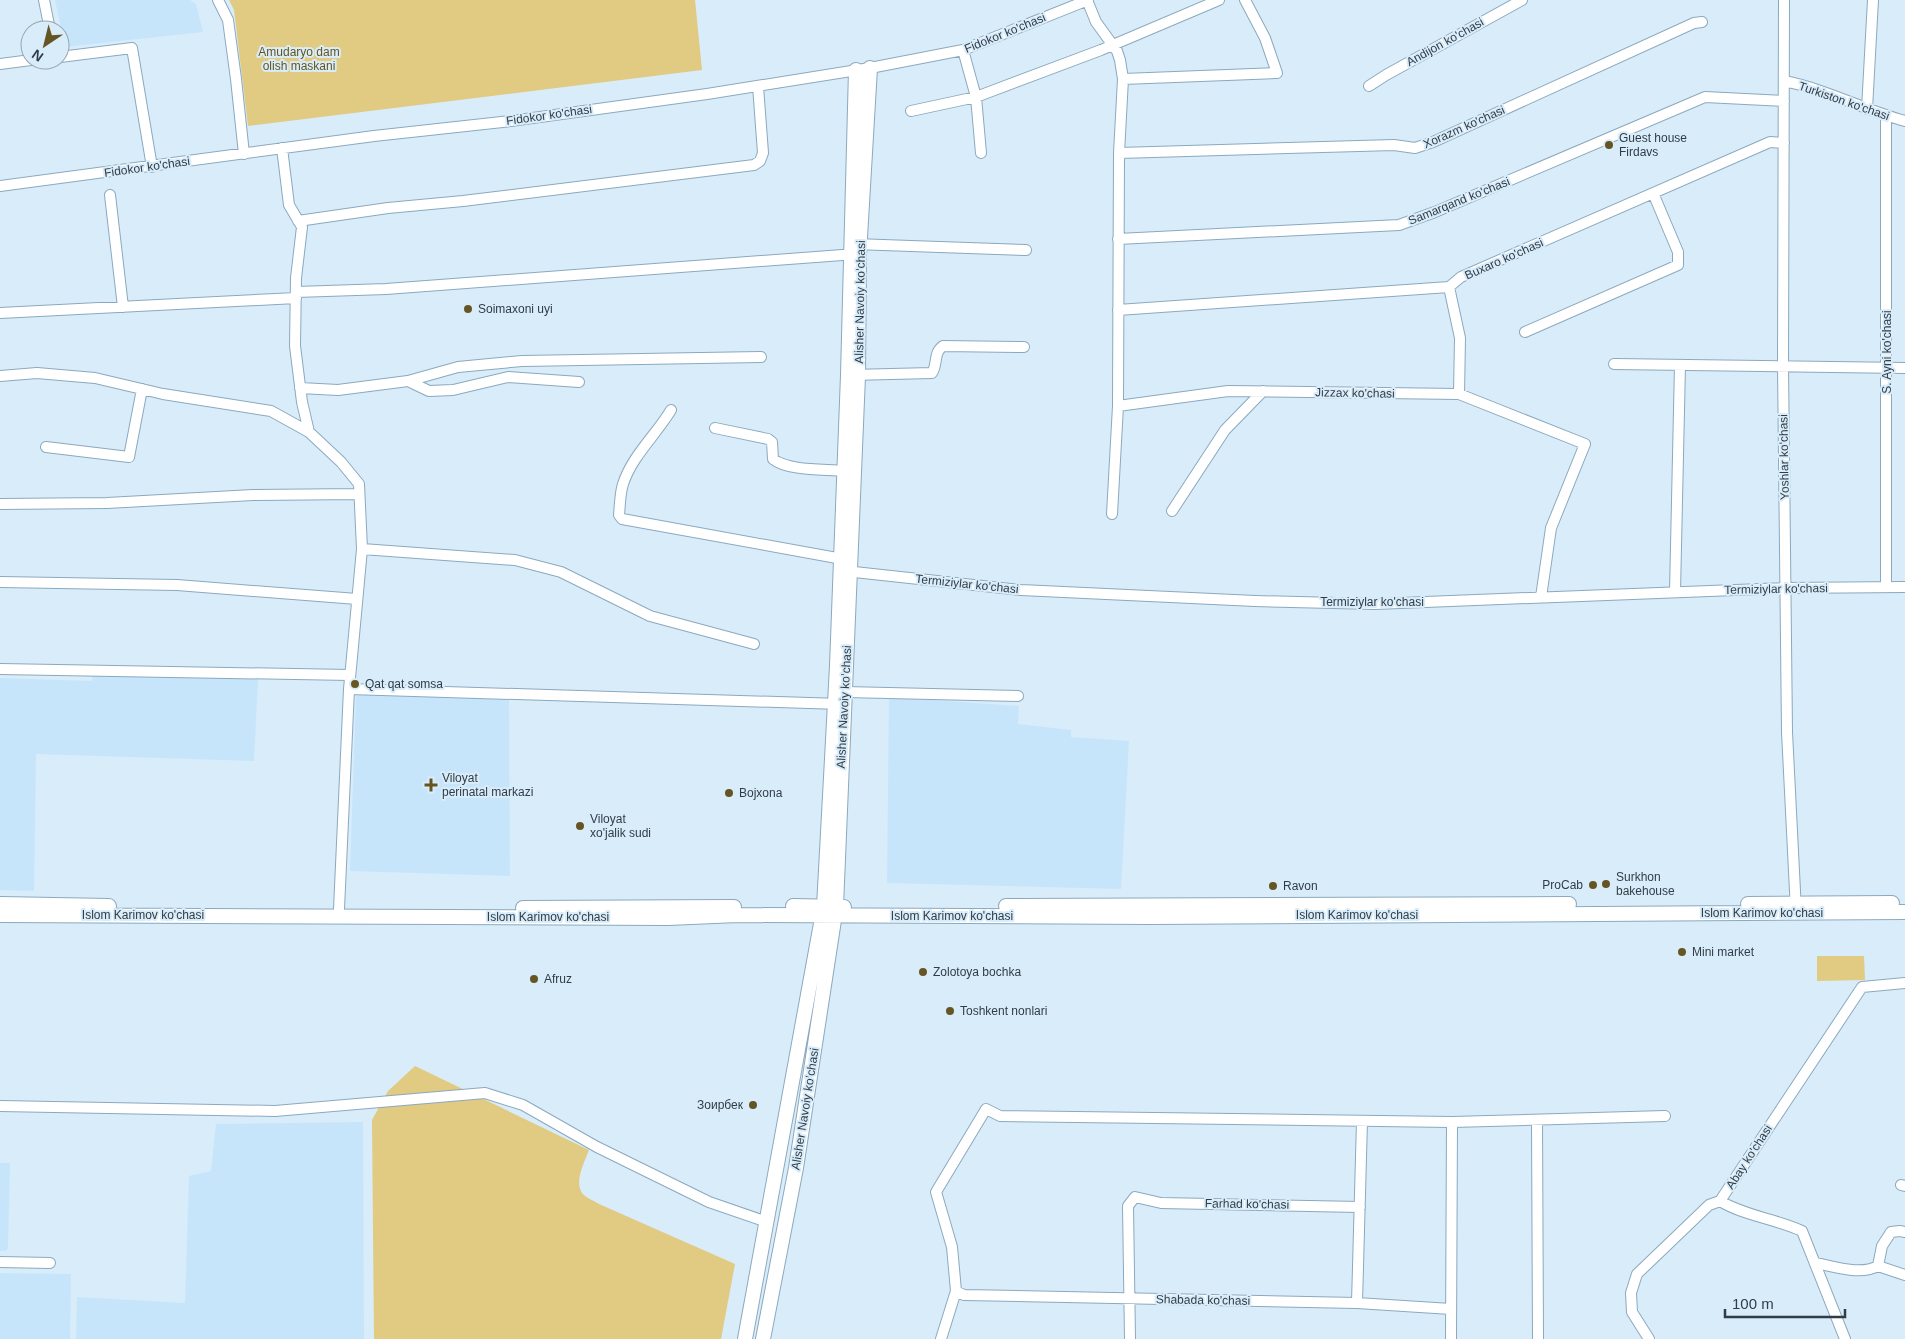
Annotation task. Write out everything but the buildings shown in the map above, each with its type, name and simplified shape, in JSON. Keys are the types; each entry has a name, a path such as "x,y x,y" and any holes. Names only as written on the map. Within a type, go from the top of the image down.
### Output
{"main road":[{"name":"Alisher Navoiy ko’chasi","path":"763,1339 796,1168 829,912 841,700 853,375 855,249 863,69"},
{"name":"Alisher Navoiy ko’chasi","path":"845,566 844,471 853,375"},
{"name":"Islom Karimov ko'chasi","path":"1796,909 1905,903"},
{"name":"Islom Karimov ko'chasi","path":"0,904 829,912 1796,909 1905,912"},
{"name":"Alisher Navoiy ko’chasi","path":"745,1339 815,948 829,912"},
{"name":"Islom Karimov ko'chasi","path":"0,915 668,918 829,912"},
{"path":"764,1237 782,1240"}],"street":[{"path":"44,0 48,20"},
{"path":"218,0 228,20 244,154"},
{"path":"1087,0 1096,22 1117,51 1123,79 1119,153 1118,406 1112,514"},
{"name":"Fidokor ko'chasi","path":"0,186 374,136 511,121 863,69 963,50 1087,0"},
{"path":"911,111 976,97 1112,45 1218,0"},
{"path":"1123,79 1277,73 1265,38 1244,0"},
{"name":"Andijon ko'chasi","path":"1369,86 1386,74 1522,0"},
{"name":"Yoshlar ko'chasi","path":"1784,0 1782,366 1787,732 1796,909"},
{"path":"1867,109 1873,0"},
{"name":"Xorazm ko'chasi","path":"1119,153 1394,145 1415,148 1433,142 1694,23 1702,22"},
{"path":"70,56 132,48 152,167"},
{"path":"963,50 976,97 980,153"},
{"path":"0,64 20,61"},
{"name":"Turkiston ko'chasi","path":"1784,81 1802,84 1886,116 1905,121"},
{"path":"298,221 388,208 463,201 754,165 760,161 763,153 758,86"},
{"name":"Samarqand ko'chasi","path":"1118,240 1399,226 1705,97 1784,101"},
{"name":"S. Ayni ko'chasi","path":"1886,116 1886,587"},
{"name":"Buxaro ko'chasi","path":"1449,288 1461,277 1770,142 1784,142"},
{"path":"282,148 289,205 302,227 296,295 295,346 300,388 310,432"},
{"path":"1525,332 1678,265 1678,252 1653,193"},
{"path":"110,194 123,307"},
{"path":"0,313 123,307 386,289 855,249 1026,250"},
{"path":"1118,310 1449,288 1460,338 1458,394"},
{"path":"853,375 932,373 937,352 943,346 1024,347"},
{"path":"300,388 338,390 408,381 458,367 522,361 761,356"},
{"path":"1614,364 1905,368"},
{"path":"1675,592 1680,365"},
{"path":"0,376 37,373 95,378 142,389 271,411 310,432 341,462 359,484 362,549 348,689 339,908"},
{"path":"408,381 429,391 453,390 508,377 579,382"},
{"path":"46,447 129,457 142,389"},
{"name":"Jizzax ko'chasi","path":"1118,406 1228,391 1458,394 1585,444 1550,528 1541,597"},
{"path":"1172,511 1226,430 1263,391"},
{"name":"Termiziylar ko'chasi","path":"671,410 637,456 623,484 619,515 622,519 845,566 1021,590 1255,601 1375,604 1786,588 1905,587"},
{"path":"715,428 768,438 772,442 773,459 778,463 787,466 844,471"},
{"path":"0,504 106,503 253,495 360,494"},
{"path":"362,549 515,560 561,572 650,616 754,644"},
{"path":"0,582 177,585 357,599"},
{"path":"0,669 350,675"},
{"path":"348,689 841,700 1018,696"},
{"name":"Abay ko'chasi","path":"1649,1339 1632,1312 1632,1293 1637,1274 1708,1205 1720,1201 1862,987 1905,983"},
{"path":"0,1106 275,1111 485,1092 523,1105 597,1147 709,1202 767,1222"},
{"path":"941,1339 956,1291 952,1247 936,1192 986,1109 1000,1116 1452,1122 1665,1116"},
{"path":"1537,1120 1538,1339"},
{"path":"1356,1303 1362,1121"},
{"path":"1451,1339 1452,1122"},
{"name":"Farhad ko'chasi","path":"1130,1298 1128,1206 1135,1197 1160,1203 1360,1207"},
{"path":"1720,1201 1730,1207 1802,1230 1845,1339"},
{"path":"1878,1266 1882,1246 1891,1232 1900,1230 1905,1232"},
{"path":"0,1262 50,1263"},
{"path":"1815,1263 1859,1270 1870,1270 1878,1266 1905,1276"},
{"name":"Shabada ko'chasi","path":"956,1291 964,1295 1356,1303 1451,1309"},
{"path":"1130,1298 1130,1339"}],"shaded area":[{"path":"55,0 190,0 196,4 203,32 70,46 70,20 59,20"},
{"path":"93,674 258,679 254,761 36,754 34,891 0,890 0,678 92,681"},
{"name":"Viloyat perinatal markazi","path":"356,695 509,699 510,876 350,871"},
{"path":"889,697 1019,706 1018,724 1071,730 1071,737 1129,741 1121,889 887,883"},
{"path":"363,1122 364,1339 76,1339 77,1297 185,1303 189,1176 211,1171 216,1124"},
{"path":"0,1163 10,1163 8,1248 6,1251 0,1251"},
{"path":"0,1273 71,1274 70,1339 0,1339"}],"green space":[{"name":"Amudaryo dam olish maskani","path":"229,0 695,0 702,70 248,126 234,10"},
{"path":"1817,956 1864,956 1865,980 1817,981"},
{"path":"415,1066 589,1150 581,1171 579,1183 582,1193 587,1197 735,1264 721,1339 374,1339 372,1120 388,1091"}],"place":[{"name":"Guest house Firdavs","path":"1609,145"},
{"name":"Soimaxoni uyi","path":"468,309"},
{"name":"Qat qat somsa","path":"355,684"},
{"name":"Viloyat perinatal markazi","path":"431,785"},
{"name":"Bojxona","path":"729,793"},
{"name":"Viloyat xo'jalik sudi","path":"580,826"},
{"name":"Surkhon bakehouse","path":"1606,884"},
{"name":"ProCab","path":"1593,885"},
{"name":"Ravon","path":"1273,886"},
{"name":"Mini market","path":"1682,952"},
{"name":"Zolotoya bochka","path":"923,972"},
{"name":"Afruz","path":"534,979"},
{"name":"Toshkent nonlari","path":"950,1011"},
{"name":"Зоирбек","path":"753,1105"}]}
